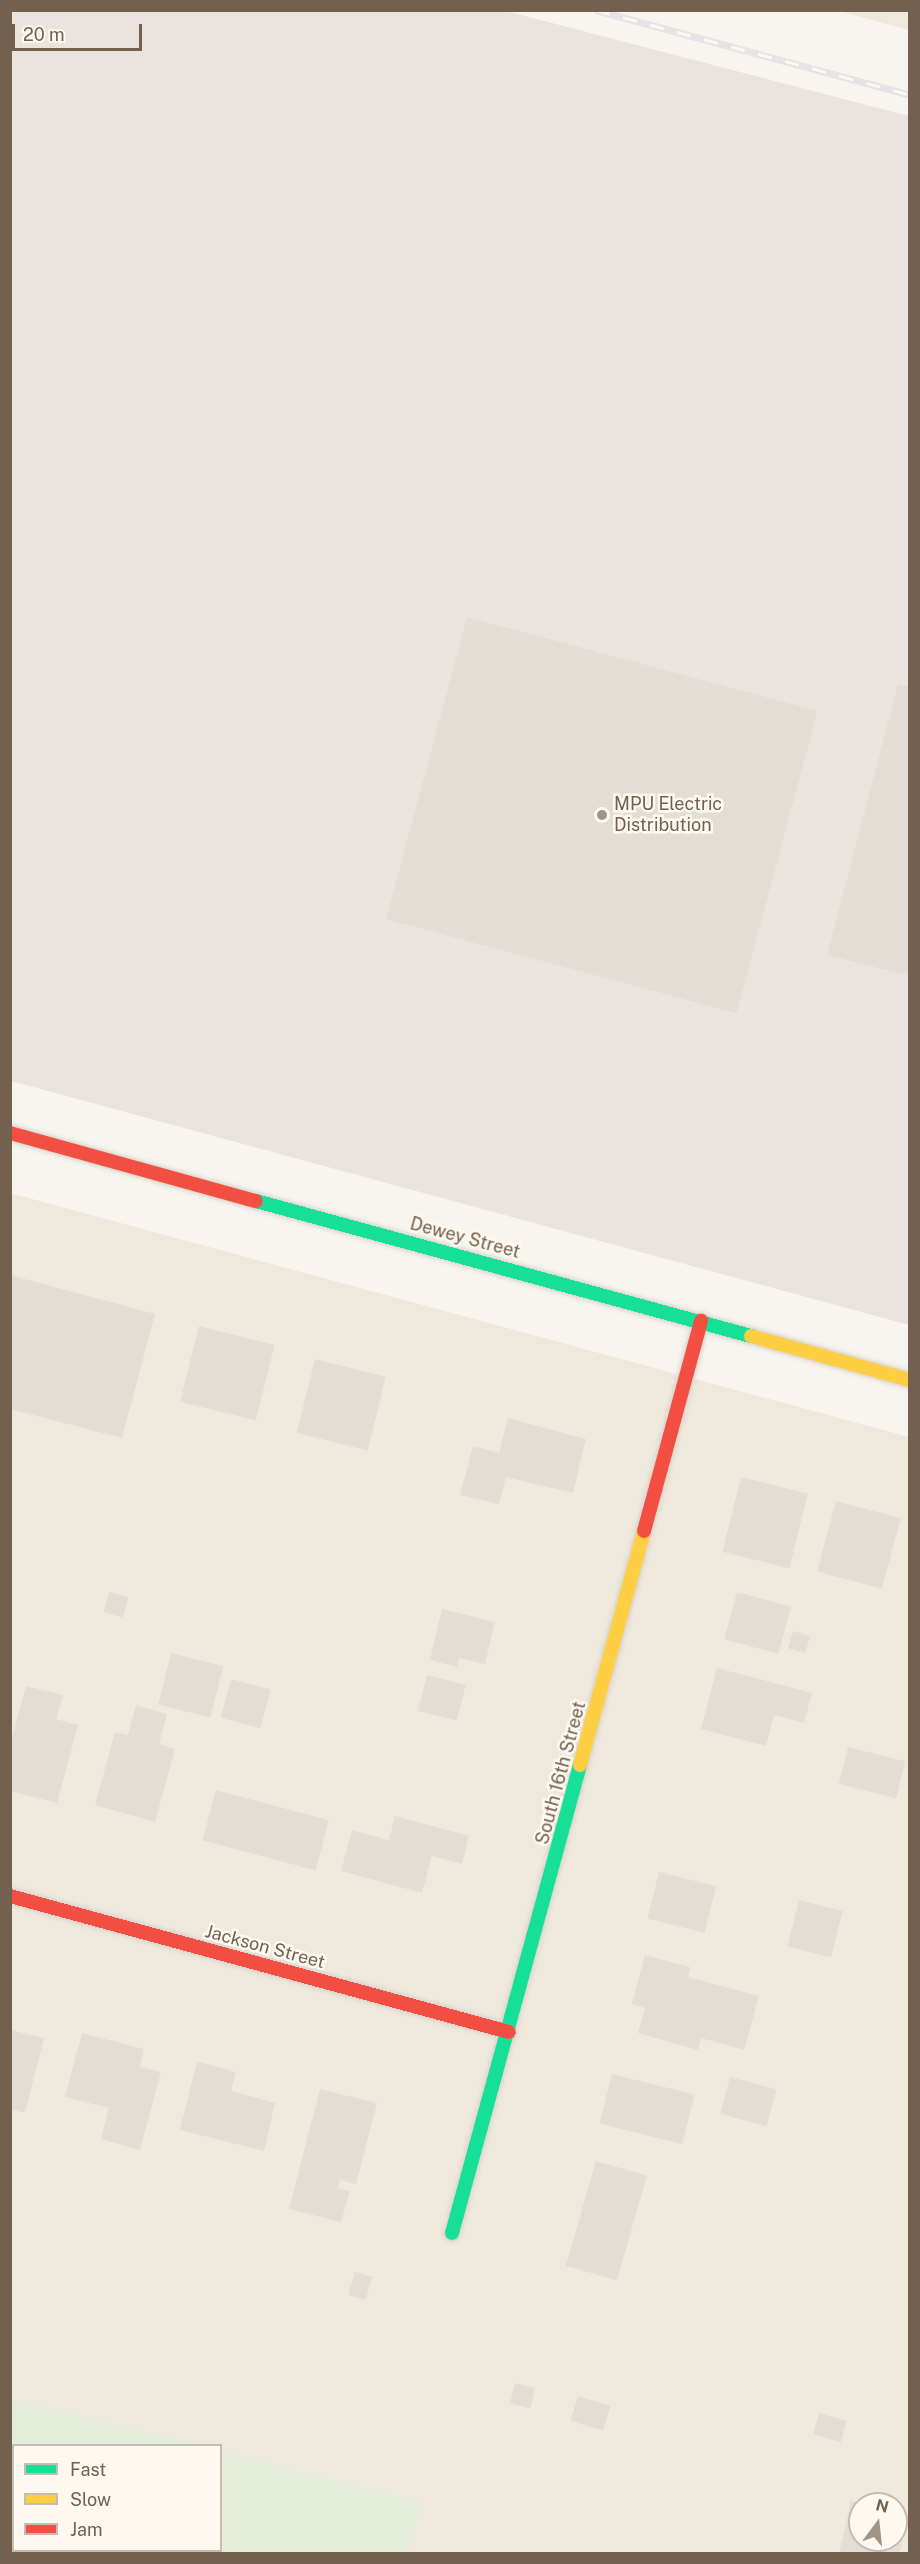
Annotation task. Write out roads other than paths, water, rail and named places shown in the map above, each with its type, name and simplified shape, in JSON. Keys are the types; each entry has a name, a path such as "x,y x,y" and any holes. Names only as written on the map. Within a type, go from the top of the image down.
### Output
{"street":[{"name":"Dewey Street","path":"10,1133 909,1380"},
{"name":"South 16th Street","path":"452,2234 509,2032 701,1321"},
{"name":"Jackson Street","path":"10,1896 509,2032"}],"railway":[{"path":"596,10 910,95"}],"place":[{"name":"MPU Electric Distribution","path":"602,815"}]}
